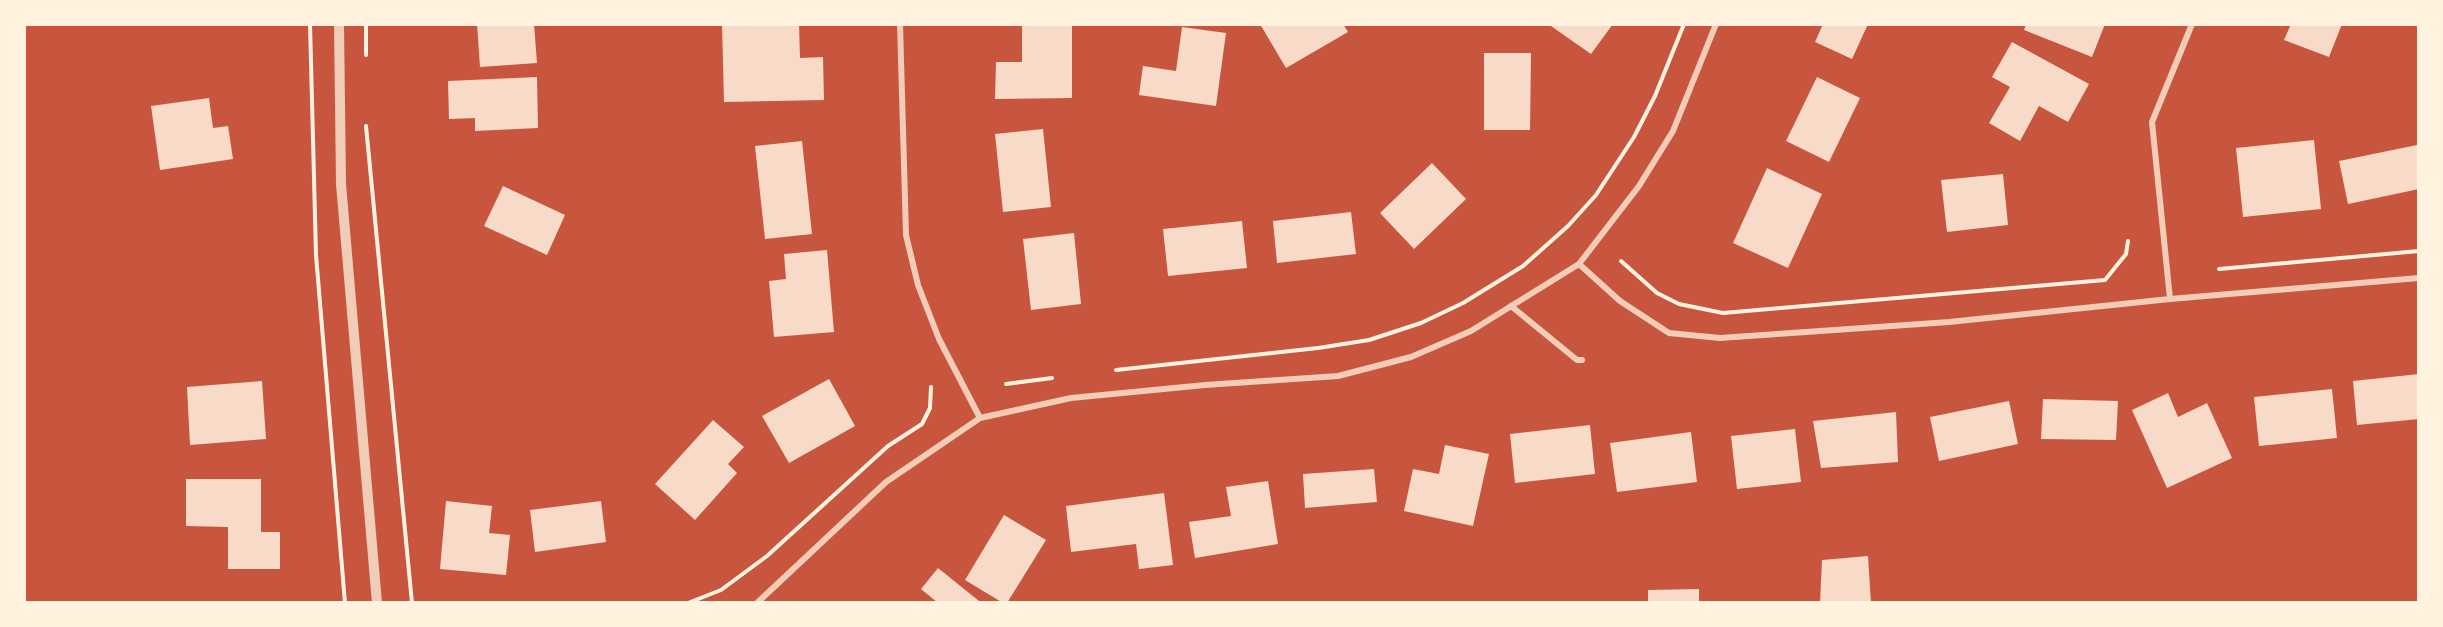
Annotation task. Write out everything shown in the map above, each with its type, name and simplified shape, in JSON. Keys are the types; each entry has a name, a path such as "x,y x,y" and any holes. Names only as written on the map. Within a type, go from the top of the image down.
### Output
{"street":[{"path":"339,24 341,184 377,603"},
{"path":"900,24 906,235 918,285 935,328 980,418"},
{"path":"757,603 886,482 980,418 1071,398 1205,385 1338,376 1411,357 1471,331 1579,264 1639,186 1673,131 1716,24"},
{"path":"2170,299 2152,122 2192,24"},
{"path":"1579,264 1620,301 1669,333 1720,338 1948,322 2170,299 2419,278"},
{"path":"1511,306 1577,360 1582,360"}],"path":[{"path":"310,24 316,255 345,603"},
{"path":"366,24 366,59"},
{"path":"1105,371 1318,348 1369,340 1421,322 1463,303 1523,266 1568,226 1596,195 1634,137 1655,96 1684,24"},
{"path":"366,117 412,603"},
{"path":"1621,261 1657,292 1679,304 1723,313 2104,280 2126,254 2128,241"},
{"path":"2219,269 2419,251"},
{"path":"1006,384 1060,377"},
{"path":"688,603 721,590 766,556 888,446 922,424 930,408 931,387"}],"building":[{"path":"477,24 534,24 537,63 480,67"},
{"path":"722,24 799,24 800,58 823,57 824,100 724,102"},
{"path":"1022,24 1072,24 1072,98 995,99 996,62 1022,62"},
{"path":"1260,24 1343,24 1348,32 1286,68"},
{"path":"1552,24 1613,24 1591,54 1551,26"},
{"path":"1823,24 1868,24 1852,59 1815,42"},
{"path":"2026,24 2105,24 2092,57 2024,30"},
{"path":"2291,24 2342,24 2329,57 2284,40"},
{"path":"1182,27 1226,33 1216,106 1139,95 1143,66 1176,71"},
{"path":"2012,42 2089,84 2068,122 2039,106 2020,141 1989,123 2010,87 1992,77"},
{"path":"1484,53 1531,53 1530,130 1484,130"},
{"path":"537,77 538,128 475,131 475,118 449,119 448,81"},
{"path":"1817,77 1860,98 1829,162 1786,141"},
{"path":"209,98 213,128 228,126 233,159 160,170 151,106"},
{"path":"1043,129 1051,207 1003,212 995,134"},
{"path":"2314,140 2321,209 2243,217 2236,148"},
{"path":"802,141 812,234 765,239 755,146"},
{"path":"2417,145 2419,189 2348,204 2339,161"},
{"path":"1432,163 1466,199 1414,249 1380,213"},
{"path":"1767,168 1822,194 1788,268 1733,243"},
{"path":"2003,174 2008,225 1947,232 1941,180"},
{"path":"503,186 565,215 547,255 484,226"},
{"path":"1351,212 1356,254 1277,263 1273,221"},
{"path":"1242,221 1247,268 1168,276 1163,229"},
{"path":"1074,233 1081,304 1031,310 1023,239"},
{"path":"827,250 834,332 774,337 769,281 786,279 784,254"},
{"path":"2419,374 2419,419 2357,425 2353,381"},
{"path":"829,379 855,426 789,463 762,416"},
{"path":"262,381 266,439 190,445 187,387"},
{"path":"2332,389 2337,438 2259,446 2254,397"},
{"path":"2168,393 2178,417 2207,403 2232,458 2167,488 2132,410"},
{"path":"2043,399 2118,401 2116,440 2041,439"},
{"path":"2009,401 2018,444 1939,461 1930,417"},
{"path":"1896,412 1898,462 1821,468 1813,421"},
{"path":"713,420 744,447 728,464 737,473 695,520 655,484"},
{"path":"1590,425 1595,474 1515,483 1510,434"},
{"path":"1795,429 1801,482 1737,489 1731,436"},
{"path":"1691,432 1697,482 1617,492 1610,443"},
{"path":"1445,445 1489,454 1473,526 1404,511 1413,469 1439,474"},
{"path":"1374,469 1377,502 1305,508 1303,474"},
{"path":"186,479 261,479 261,532 280,532 280,569 228,569 228,527 186,526"},
{"path":"1268,481 1278,544 1195,558 1189,522 1231,516 1226,487"},
{"path":"1164,493 1173,565 1139,569 1136,544 1071,552 1066,506"},
{"path":"446,501 492,506 489,533 510,535 506,575 440,569"},
{"path":"601,501 606,542 535,552 530,510"},
{"path":"1004,515 1046,540 1007,603 1003,603 965,580"},
{"path":"1868,556 1871,603 1820,603 1822,560"},
{"path":"938,568 979,601 978,603 938,603 921,589"},
{"path":"1699,589 1699,603 1648,603 1648,590"}]}
